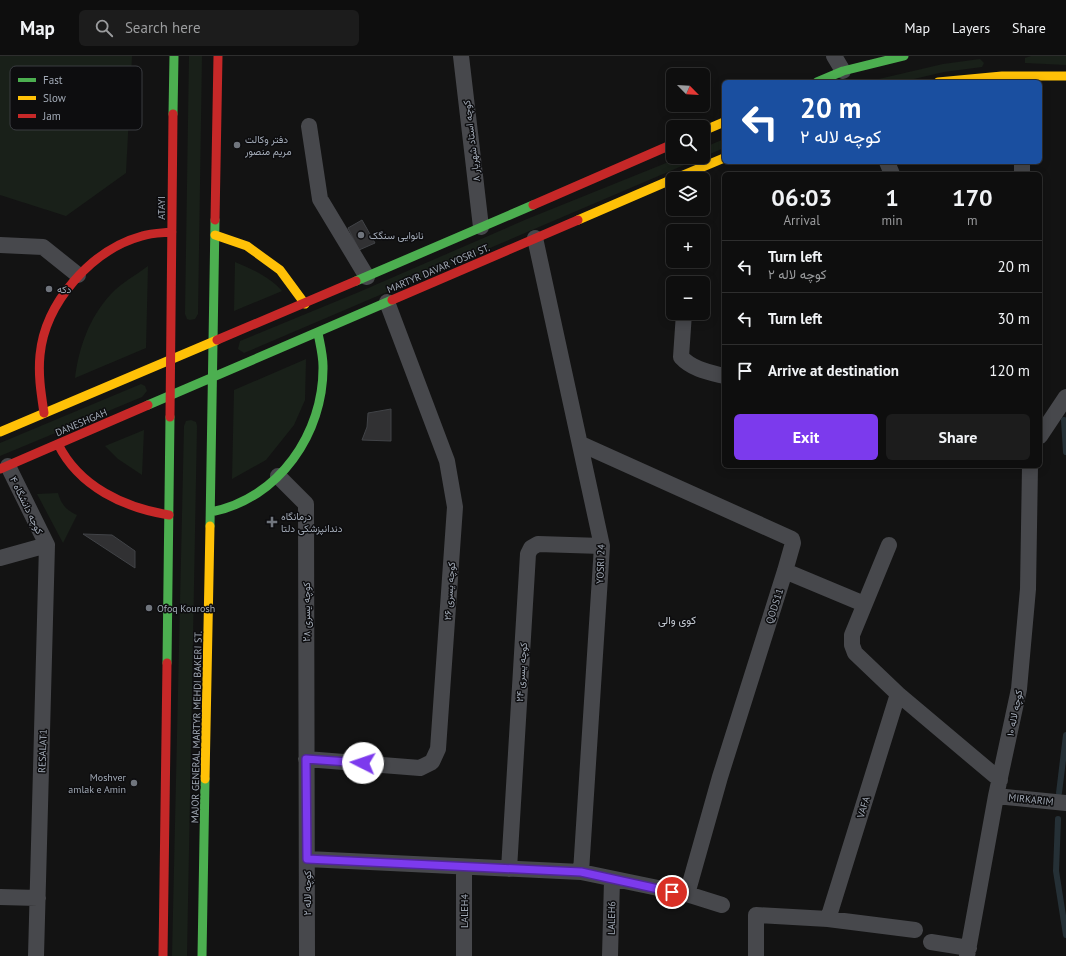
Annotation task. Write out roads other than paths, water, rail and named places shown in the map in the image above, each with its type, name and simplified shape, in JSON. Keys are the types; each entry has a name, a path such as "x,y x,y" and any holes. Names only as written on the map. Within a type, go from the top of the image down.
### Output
{"main road":[{"name":"ATAYI","path":"170,396 174,56"},
{"path":"213,342 218,56"},
{"path":"822,80 843,71 904,56"},
{"path":"951,80 977,76 1066,76"},
{"path":"710,128 722,123"},
{"name":"MARTYR DAVAR YOSRI ST.","path":"170,360 305,304 666,147"},
{"name":"MARTYR DAVAR YOSRI ST.","path":"691,172 722,159"},
{"name":"MARTYR DAVAR YOSRI ST.","path":"213,378 534,238 666,182"},
{"path":"44,413 39,377 43,340 56,305 78,275 108,252 142,236 172,232"},
{"path":"215,235 247,246 280,270 305,304"},
{"path":"211,512 221,510 255,496 299,455 306,442 320,407 324,370 318,333"},
{"name":"MAJOR GENERAL MARTYR MEHDI BAKERI ST.","path":"202,956 213,342"},
{"path":"0,432 170,360"},
{"name":"DANESHGAH","path":"4,467 213,378"},
{"path":"163,956 170,396"},
{"path":"58,444 82,477 112,499 147,512 169,515"}],"street":[{"name":"کوچه استاد شهریار ۸","path":"462,56 481,227"},
{"path":"834,56 843,71"},
{"path":"309,126 320,199 367,277"},
{"name":"YOSRI 24","path":"534,238 581,444 602,546 581,872"},
{"path":"0,245 43,247 78,275"},
{"name":"کوچه یسری ۲۶","path":"306,759 420,768 432,762 438,749 455,507 447,461 387,302"},
{"path":"683,320 680,357 687,364 702,371 722,376"},
{"path":"1042,433 1066,397"},
{"name":"QODS11","path":"581,444 792,539 793,543 720,777 687,894"},
{"name":"کوچه دانشگاه ۴","path":"4,467 47,545"},
{"name":"کوچه لاله ۱۰","path":"968,952 996,796 1019,689 1028,589 1030,468"},
{"name":"کوچه یسری ۲۸","path":"278,476 306,504 306,759"},
{"name":"کوچه یسری ۲۴","path":"509,869 528,554 531,548 538,544 602,546"},
{"path":"0,558 47,545"},
{"name":"RESALAT1","path":"36,956 47,545"},
{"path":"889,545 852,635 852,645 855,653 898,694 1000,780"},
{"path":"785,571 864,604"},
{"name":"VAFA","path":"828,919 898,694"},
{"name":"کوچه لاله ۲","path":"306,759 307,956"},
{"name":"MIRKARIM","path":"996,796 1066,803"},
{"path":"307,859 581,872 612,880 687,894 722,905"},
{"name":"LALEH4","path":"464,866 464,956"},
{"name":"LALEH6","path":"610,956 612,880"},
{"path":"0,897 38,898"},
{"path":"756,956 756,915 828,919 915,930"},
{"path":"931,942 968,952"}],"waterway":[{"path":"1064,420 1066,452"},
{"path":"1059,793 1066,735"},
{"path":"1058,819 1056,871 1066,935"}],"place":[{"name":"دفتر وکالت مریم منصور","path":"237,145"},
{"name":"نانوایی سنگک","path":"361,235"},
{"name":"دکه","path":"49,289"},
{"name":"درمانگاه دندانپزشکی دلتا","path":"272,522"},
{"name":"Ofoq Kourosh","path":"149,608"},
{"name":"Moshver amlak e Amin","path":"134,783"}],"district":[{"name":"کوی والی","path":"677,620"}]}
